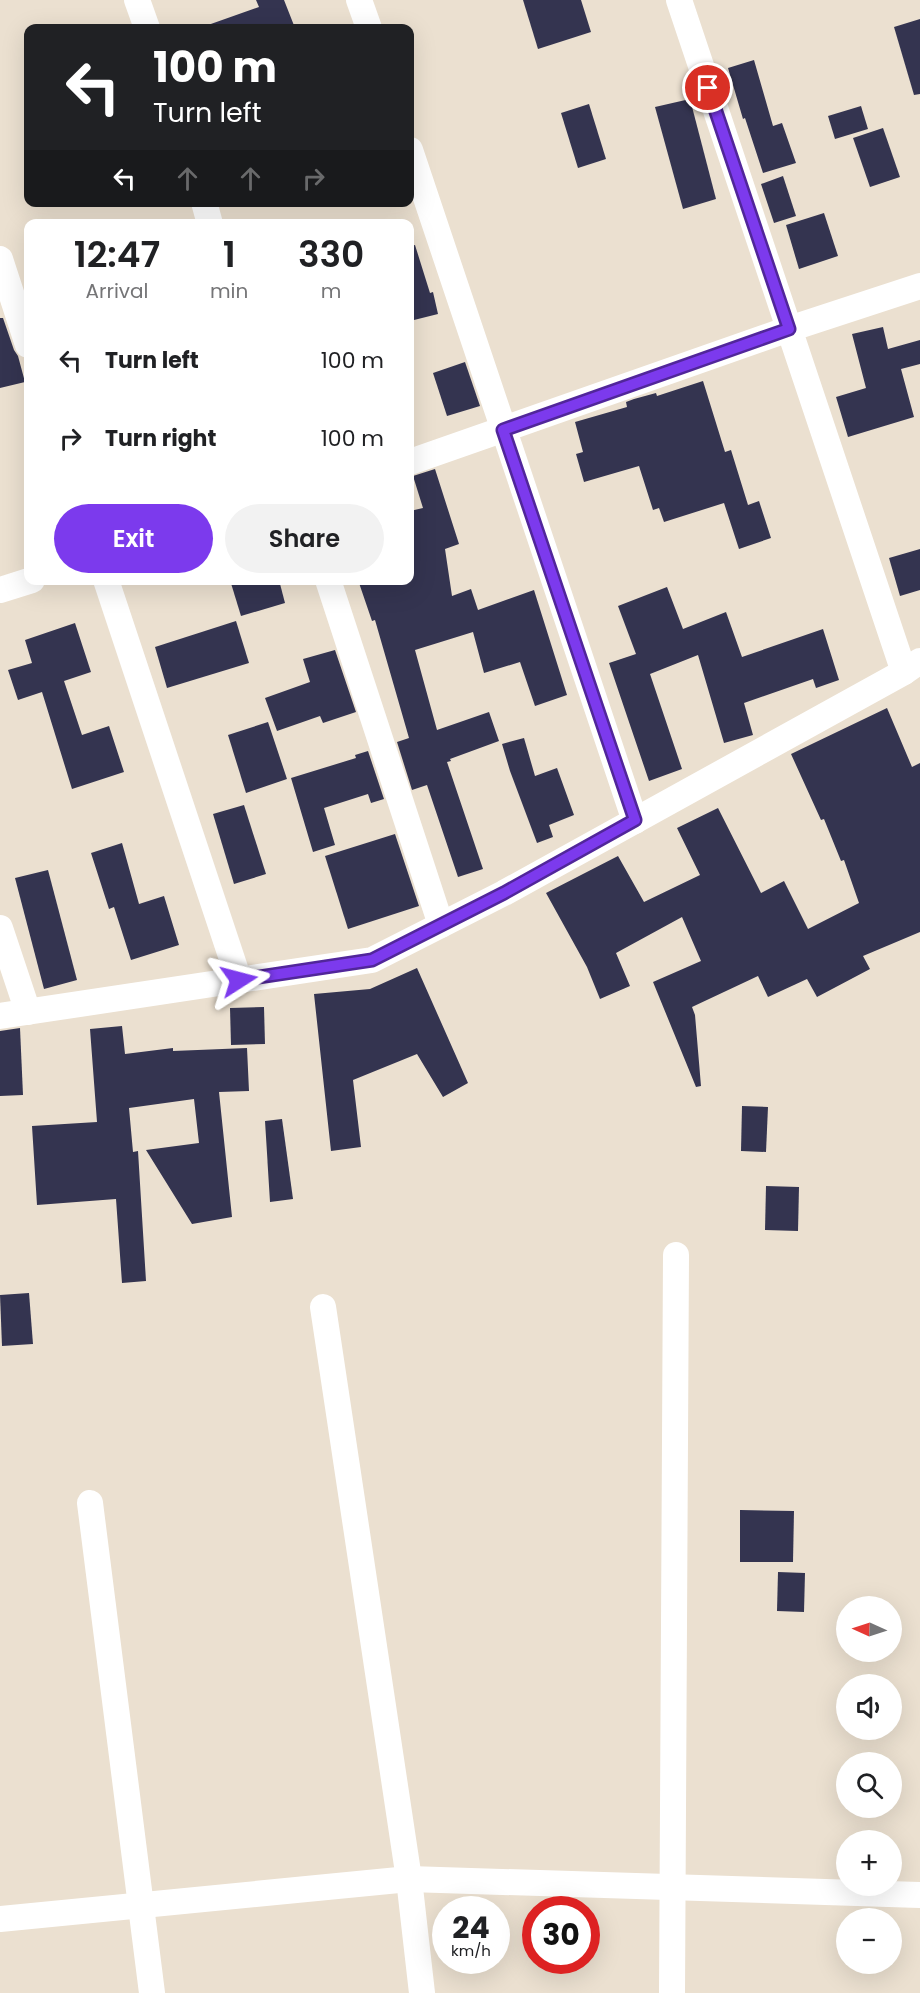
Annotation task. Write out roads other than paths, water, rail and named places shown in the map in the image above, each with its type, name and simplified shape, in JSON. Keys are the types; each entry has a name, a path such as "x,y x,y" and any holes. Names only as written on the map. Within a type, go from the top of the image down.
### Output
{"street":[{"path":"137,0 146,24"},
{"path":"359,0 368,24"},
{"path":"0,1016 372,960 504,893 912,666 789,329 679,0"},
{"path":"414,162 635,820"},
{"path":"0,259 24,333"},
{"path":"414,461 789,329 920,286"},
{"path":"0,590 24,582"},
{"path":"108,585 239,980"},
{"path":"330,585 441,925"},
{"path":"0,928 28,1012"},
{"path":"672,1993 676,1255"},
{"path":"323,1307 410,1879 422,1993"},
{"path":"90,1503 152,1993"},
{"path":"0,1919 410,1879 920,1895"}]}
